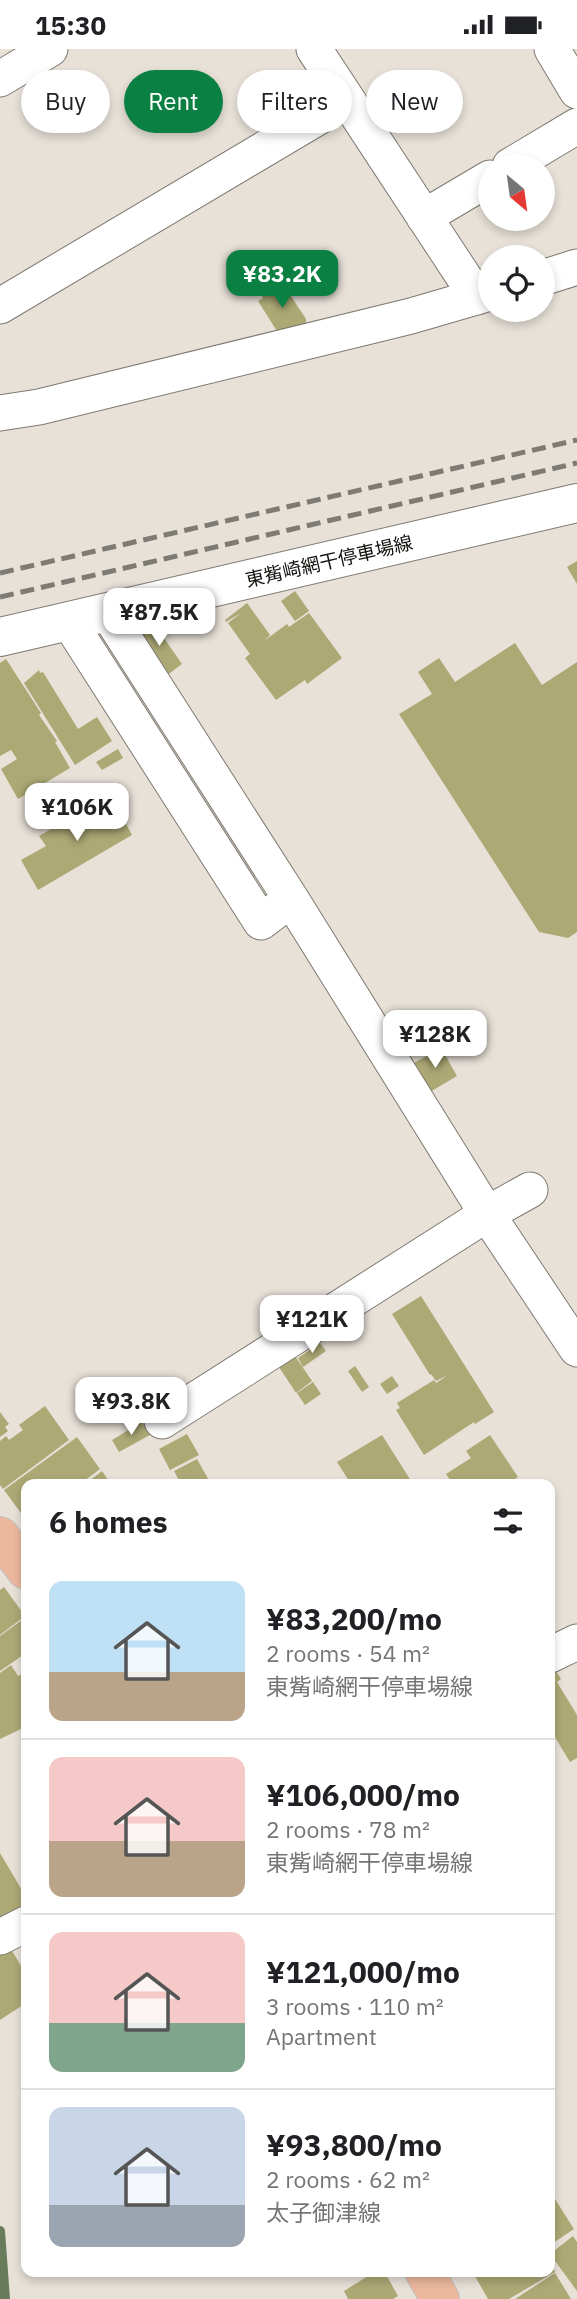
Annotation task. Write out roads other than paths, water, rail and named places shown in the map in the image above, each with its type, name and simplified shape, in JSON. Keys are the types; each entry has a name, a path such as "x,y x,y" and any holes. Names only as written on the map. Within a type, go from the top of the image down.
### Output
{"main road":[{"name":"東觜崎網干停車場線","path":"0,637 577,503"},
{"path":"0,1535 21,1563"},
{"path":"427,2277 440,2299"}],"street":[{"path":"0,79 50,49"},
{"path":"314,49 328,70"},
{"path":"552,49 577,91"},
{"path":"352,108 424,217 478,288"},
{"path":"530,154 577,126"},
{"path":"0,306 291,133"},
{"path":"424,217 478,185"},
{"path":"555,274 577,267"},
{"path":"0,413 39,407 318,339 478,296"},
{"path":"108,613 291,899 487,1214 577,1349"},
{"path":"68,620 261,922 291,899"},
{"path":"162,1422 487,1214 530,1190"},
{"path":"555,1653 577,1642"},
{"path":"0,1937 21,1926"}],"waterway":[{"path":"0,2231 5,2299"}],"railway":[{"path":"0,573 577,440"},
{"path":"0,597 577,463"}]}
